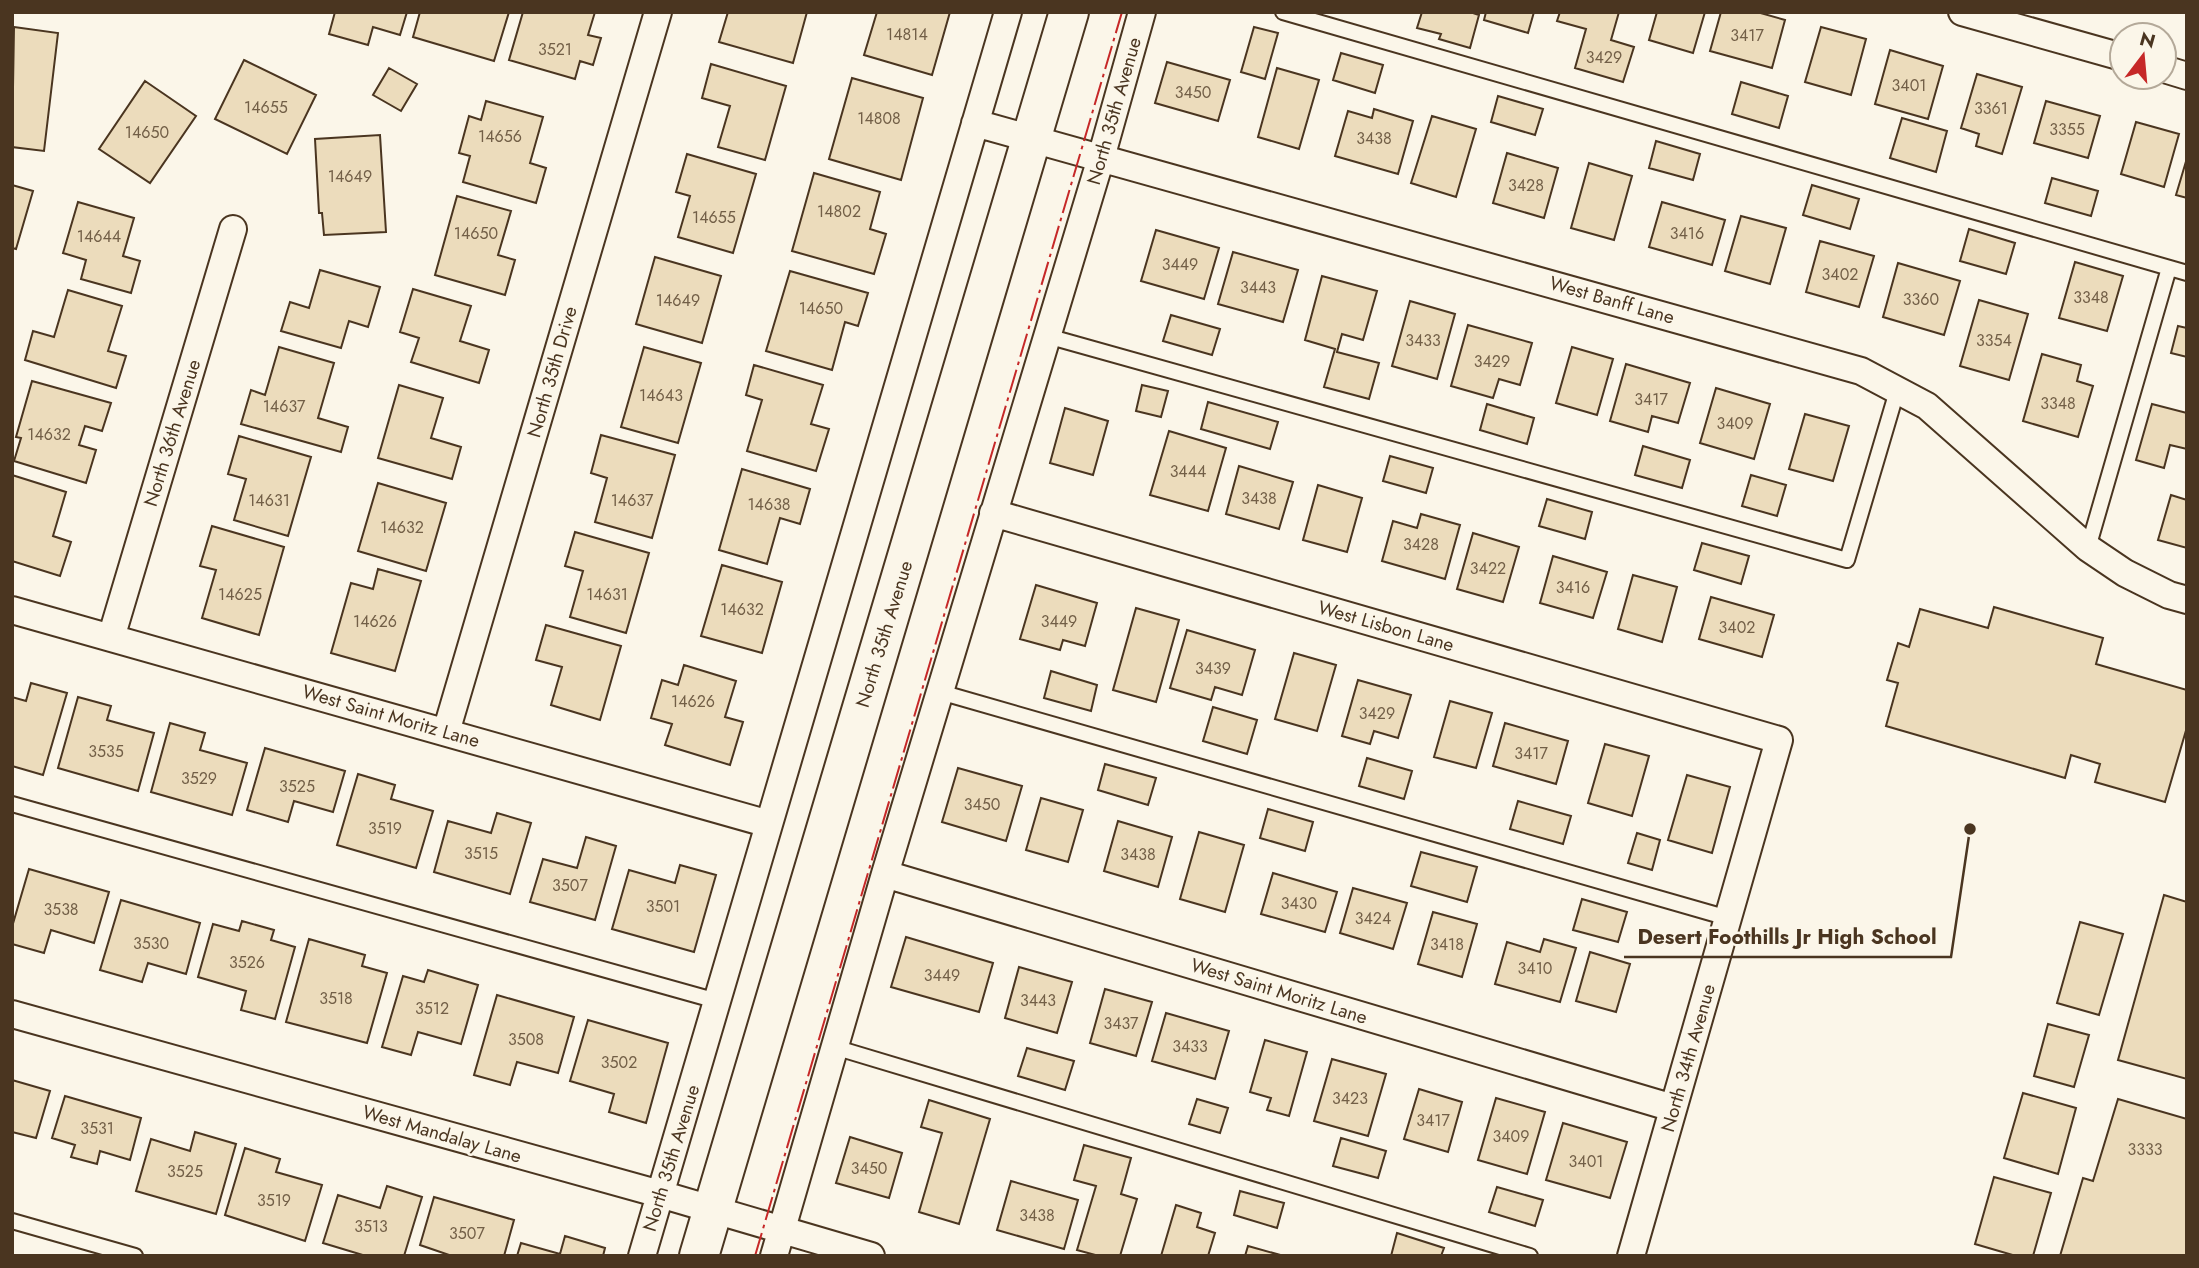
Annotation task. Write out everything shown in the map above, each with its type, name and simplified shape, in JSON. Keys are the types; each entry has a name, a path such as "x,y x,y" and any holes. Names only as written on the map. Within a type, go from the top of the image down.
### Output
{"main road":[{"name":"North 35th Avenue","path":"699,1256 1069,12"}],"street":[{"name":"North 35th Drive","path":"446,732 657,12"},
{"name":"North 35th Avenue","path":"642,1256 1008,12"},
{"name":"North 35th Avenue","path":"774,1256 1142,12"},
{"path":"1962,12 2108,53"},
{"name":"West Banff Lane","path":"975,123 1861,371 1927,406 2088,548 2125,573 2187,600"},
{"name":"North 36th Avenue","path":"111,638 233,229"},
{"name":"West Lisbon Lane","path":"993,513 1779,740"},
{"name":"West Saint Moritz Lane","path":"12,610 769,824"},
{"name":"North 34th Avenue","path":"1631,1256 1779,740"},
{"name":"West Saint Moritz Lane","path":"885,874 1673,1108"},
{"name":"West Mandalay Lane","path":"12,1014 660,1194 871,1256"}],"lane":[{"path":"1283,12 2187,273"},
{"path":"2088,548 2169,268"},
{"path":"1047,336 1847,560 1898,391"},
{"path":"940,692 1728,918"},
{"path":"12,804 718,1001"},
{"path":"834,1047 1530,1256"},
{"path":"12,1221 135,1256"}],"building":[{"path":"335,12 407,12 400,35 373,27 368,45 329,34"},
{"path":"420,12 509,12 494,61 413,37"},
{"path":"523,12 595,12 588,35 601,38 593,65 580,61 575,79 509,60"},
{"path":"728,12 807,12 793,63 719,42"},
{"path":"877,12 950,12 932,75 864,55"},
{"path":"1422,12 1470,12 1479,15 1470,48 1439,39 1441,34 1417,28"},
{"path":"1486,12 1534,12 1528,33 1484,20"},
{"path":"1560,12 1619,12 1611,40 1634,47 1623,82 1575,68 1586,29 1557,21"},
{"path":"1657,12 1705,12 1693,53 1649,40"},
{"path":"1721,12 1757,12 1785,20 1772,68 1710,51"},
{"path":"14,27 58,33 44,151 12,147"},
{"path":"1254,27 1278,33 1265,79 1241,72"},
{"path":"1821,27 1866,39 1851,95 1805,82"},
{"path":"1890,50 1943,66 1928,119 1875,104"},
{"path":"1341,53 1383,65 1375,93 1333,80"},
{"path":"244,60 316,95 287,154 215,119"},
{"path":"1167,62 1230,80 1218,121 1155,103"},
{"path":"711,64 786,86 765,160 718,147 730,106 702,98"},
{"path":"389,68 417,84 401,111 373,95"},
{"path":"1277,68 1319,80 1299,149 1258,137"},
{"path":"1977,74 2022,87 2002,154 1976,146 1979,134 1961,128"},
{"path":"852,78 923,98 901,180 829,159"},
{"path":"145,81 196,116 150,183 99,149"},
{"path":"1741,82 1788,96 1779,128 1732,114"},
{"path":"1498,96 1543,109 1535,135 1491,122"},
{"path":"486,101 543,117 530,163 546,168 536,203 463,182 470,156 459,153 469,116 481,120"},
{"path":"2046,101 2100,116 2088,158 2034,143"},
{"path":"1374,109 1413,121 1398,174 1335,156 1348,111 1372,118"},
{"path":"1432,116 1476,129 1456,197 1411,183"},
{"path":"1902,118 1947,131 1936,172 1890,158"},
{"path":"2136,122 2179,134 2164,187 2121,174"},
{"path":"380,135 386,232 324,235 322,213 319,213 315,139"},
{"path":"1656,141 1700,154 1693,180 1649,168"},
{"path":"1507,153 1558,168 1544,218 1493,203"},
{"path":"687,154 756,174 733,253 678,237 690,196 676,192"},
{"path":"2187,158 2187,198 2176,195"},
{"path":"1589,163 1632,176 1614,240 1571,228"},
{"path":"814,173 880,192 870,229 886,234 874,274 792,251"},
{"path":"2052,178 2098,191 2091,216 2045,203"},
{"path":"12,185 33,191 16,249 12,248"},
{"path":"1812,185 1859,199 1850,229 1803,215"},
{"path":"457,196 511,211 498,255 515,260 505,295 435,275"},
{"path":"78,202 134,218 123,256 140,261 131,293 81,279 86,260 63,253"},
{"path":"1662,202 1725,220 1712,265 1649,247"},
{"path":"1741,216 1786,228 1770,284 1725,271"},
{"path":"1969,229 2015,243 2006,274 1960,261"},
{"path":"1156,230 1219,248 1204,299 1141,281"},
{"path":"1820,241 1874,256 1859,307 1806,292"},
{"path":"1233,252 1298,270 1283,322 1218,304"},
{"path":"655,257 721,276 702,343 636,324"},
{"path":"2075,262 2123,276 2107,331 2059,318"},
{"path":"1898,263 1960,281 1944,335 1883,317"},
{"path":"320,270 380,287 368,327 349,321 341,348 281,331 290,302 309,308"},
{"path":"790,271 868,293 858,326 845,322 832,370 766,351"},
{"path":"1322,276 1377,291 1363,340 1342,334 1337,352 1379,363 1369,399 1324,387 1335,349 1305,340"},
{"path":"413,289 471,306 460,341 489,350 479,383 411,362 419,338 400,332"},
{"path":"68,290 122,306 108,351 126,356 116,388 25,360 33,331 54,337"},
{"path":"1979,300 2028,314 2009,380 1960,366"},
{"path":"1410,301 1455,314 1437,379 1392,366"},
{"path":"1171,315 1220,329 1212,355 1163,341"},
{"path":"1468,325 1532,343 1520,385 1499,379 1493,398 1451,386"},
{"path":"2178,326 2187,328 2187,357 2171,353"},
{"path":"279,347 334,363 318,418 348,427 341,452 241,424 251,390 265,395"},
{"path":"644,347 701,363 678,443 621,427"},
{"path":"1572,347 1613,359 1597,415 1556,403"},
{"path":"2042,354 2081,365 2077,381 2093,386 2078,437 2023,421"},
{"path":"1626,364 1690,383 1678,423 1652,416 1648,432 1610,421"},
{"path":"754,365 823,385 811,424 829,429 816,471 747,451 762,400 746,395"},
{"path":"32,381 111,403 102,431 85,426 79,445 96,450 86,483 14,461 21,438 16,437"},
{"path":"399,385 443,398 431,438 461,447 452,479 378,458"},
{"path":"1142,385 1168,391 1161,417 1136,411"},
{"path":"1716,388 1770,404 1754,459 1700,443"},
{"path":"1208,402 1278,422 1270,449 1201,429"},
{"path":"1487,404 1534,418 1527,444 1480,430"},
{"path":"2152,404 2187,413 2187,449 2170,445 2164,468 2136,460"},
{"path":"1065,408 1108,421 1093,475 1050,463"},
{"path":"1805,414 1849,426 1833,481 1789,469"},
{"path":"1169,431 1226,448 1208,511 1150,495"},
{"path":"601,435 675,455 652,538 595,522 607,478 591,473"},
{"path":"239,436 311,457 288,536 234,520 246,479 228,474"},
{"path":"1643,446 1690,460 1682,488 1635,475"},
{"path":"1390,456 1433,468 1426,493 1383,481"},
{"path":"1239,466 1293,482 1279,529 1226,514"},
{"path":"742,469 810,489 800,524 780,518 767,564 719,550"},
{"path":"12,475 66,492 53,536 71,542 60,576 12,561"},
{"path":"1751,475 1786,485 1777,516 1742,506"},
{"path":"378,483 446,503 426,571 358,551"},
{"path":"1318,485 1362,498 1347,552 1303,540"},
{"path":"2171,495 2187,500 2187,548 2158,540"},
{"path":"1547,499 1592,512 1585,539 1539,526"},
{"path":"1421,514 1460,525 1445,579 1382,561 1393,521 1417,528"},
{"path":"212,526 284,547 259,635 202,618 216,570 200,566"},
{"path":"575,532 649,553 626,633 570,617 583,571 565,566"},
{"path":"1473,533 1519,547 1503,602 1457,589"},
{"path":"1702,543 1749,556 1741,584 1694,570"},
{"path":"1553,556 1607,572 1593,618 1540,603"},
{"path":"722,565 782,582 762,653 701,636"},
{"path":"378,569 421,581 395,671 331,653 351,583 373,589"},
{"path":"1633,575 1677,587 1662,642 1618,629"},
{"path":"1036,585 1097,603 1085,646 1063,640 1060,650 1020,639"},
{"path":"1711,597 1774,615 1762,657 1699,639"},
{"path":"1994,607 2103,638 2096,664 2187,690 2187,727 2165,802 2095,782 2100,764 2071,755 2065,778 1886,726 1898,683 1887,680 1898,643 1909,647 1920,609 1988,628"},
{"path":"1136,608 1179,620 1156,702 1113,690"},
{"path":"546,625 621,646 600,720 551,705 562,667 536,660"},
{"path":"1187,630 1255,650 1242,695 1215,687 1211,700 1170,688"},
{"path":"1294,653 1336,665 1317,731 1275,719"},
{"path":"684,665 736,681 725,717 743,722 730,765 665,745 672,724 651,718 662,680 678,685"},
{"path":"1051,671 1097,685 1091,711 1044,698"},
{"path":"1358,680 1411,695 1398,738 1374,731 1370,744 1342,736"},
{"path":"31,683 67,693 43,775 12,766 12,697 26,701"},
{"path":"78,697 111,706 107,720 154,733 138,791 58,768"},
{"path":"1450,701 1492,713 1476,768 1434,757"},
{"path":"1213,707 1257,720 1247,754 1203,741"},
{"path":"170,723 205,733 200,750 247,763 232,815 151,792"},
{"path":"1505,723 1568,741 1556,784 1493,766"},
{"path":"1605,744 1649,756 1632,816 1588,803"},
{"path":"265,748 345,771 333,812 294,801 288,822 247,810"},
{"path":"1367,758 1412,771 1404,799 1359,786"},
{"path":"1105,764 1156,778 1148,805 1098,790"},
{"path":"958,768 1022,786 1006,841 942,822"},
{"path":"358,774 395,785 391,799 433,811 416,868 337,845"},
{"path":"1687,775 1730,787 1712,853 1668,840"},
{"path":"1041,798 1083,810 1068,862 1026,850"},
{"path":"1518,801 1571,816 1563,844 1510,829"},
{"path":"1268,809 1313,822 1305,851 1260,838"},
{"path":"497,813 531,823 510,894 434,872 448,821 491,833"},
{"path":"1118,821 1172,837 1158,887 1104,871"},
{"path":"1199,832 1244,845 1225,912 1180,899"},
{"path":"1637,833 1660,840 1652,870 1628,863"},
{"path":"586,837 616,846 595,920 530,902 543,859 577,868"},
{"path":"1421,852 1477,867 1467,902 1411,886"},
{"path":"680,865 716,875 694,952 612,929 629,870 675,883"},
{"path":"29,869 109,892 94,943 51,930 44,953 12,944 12,927"},
{"path":"1273,873 1337,892 1325,932 1261,914"},
{"path":"1353,888 1407,903 1393,949 1340,933"},
{"path":"2164,895 2187,902 2187,1079 2118,1060"},
{"path":"1582,899 1627,912 1618,942 1573,930"},
{"path":"121,900 200,923 186,974 148,963 142,982 100,970"},
{"path":"1433,912 1477,924 1462,977 1418,964"},
{"path":"242,921 274,930 271,940 295,947 275,1019 241,1010 246,991 198,977 213,924 239,931"},
{"path":"2080,922 2123,934 2099,1015 2057,1003"},
{"path":"906,937 993,963 979,1012 891,987"},
{"path":"309,939 365,955 362,966 387,973 367,1043 286,1022"},
{"path":"1544,939 1576,948 1560,1002 1495,984 1507,942 1540,952"},
{"path":"1590,952 1630,964 1616,1012 1576,1001"},
{"path":"1019,967 1072,982 1057,1033 1005,1018"},
{"path":"428,970 478,985 461,1044 418,1032 411,1055 382,1047 403,976 424,982"},
{"path":"1105,989 1152,1002 1136,1056 1090,1043"},
{"path":"497,995 574,1017 558,1073 517,1062 510,1085 474,1075"},
{"path":"1166,1013 1229,1031 1215,1079 1152,1061"},
{"path":"588,1020 668,1043 646,1123 609,1112 614,1094 570,1081"},
{"path":"2048,1024 2089,1035 2074,1087 2034,1076"},
{"path":"1265,1040 1307,1052 1289,1116 1267,1110 1271,1098 1250,1092"},
{"path":"1027,1048 1074,1061 1065,1090 1018,1076"},
{"path":"1332,1059 1386,1074 1368,1136 1314,1121"},
{"path":"12,1080 50,1091 36,1138 12,1132"},
{"path":"1419,1089 1462,1102 1448,1152 1404,1139"},
{"path":"2023,1093 2076,1108 2058,1174 2004,1158"},
{"path":"65,1096 141,1118 130,1160 100,1151 97,1164 71,1157 75,1145 52,1138"},
{"path":"1496,1098 1545,1112 1527,1174 1478,1160"},
{"path":"1197,1099 1228,1108 1220,1133 1189,1124"},
{"path":"2118,1099 2187,1119 2187,1256 2060,1256 2083,1178 2093,1181"},
{"path":"929,1100 990,1119 959,1224 919,1212 942,1133 921,1127"},
{"path":"1563,1123 1627,1142 1610,1198 1546,1180"},
{"path":"195,1132 236,1144 216,1214 136,1191 151,1139 190,1151"},
{"path":"850,1137 902,1153 889,1198 836,1183"},
{"path":"1341,1138 1386,1151 1378,1178 1333,1166"},
{"path":"1084,1145 1131,1158 1121,1194 1137,1199 1120,1256 1099,1256 1077,1250 1096,1186 1074,1180"},
{"path":"245,1148 280,1159 276,1172 322,1185 305,1241 225,1215"},
{"path":"1994,1177 2051,1193 2033,1256 2016,1256 1975,1244"},
{"path":"1011,1181 1078,1200 1064,1249 997,1230"},
{"path":"387,1186 422,1197 404,1256 366,1256 323,1243 338,1195 380,1208"},
{"path":"1497,1187 1543,1200 1535,1226 1489,1212"},
{"path":"1240,1191 1284,1203 1277,1228 1234,1215"},
{"path":"434,1197 514,1220 504,1256 452,1256 420,1245"},
{"path":"1176,1205 1201,1213 1197,1227 1215,1233 1208,1256 1161,1256"},
{"path":"1397,1233 1444,1248 1441,1256 1391,1256"},
{"path":"565,1236 605,1248 603,1256 517,1256 521,1243 560,1254"},
{"path":"1248,1246 1284,1256 1245,1256"}],"power":[{"path":"755,1256 1122,12"}],"place":[{"name":"Desert Foothills Jr High School","path":"1970,829"}]}
